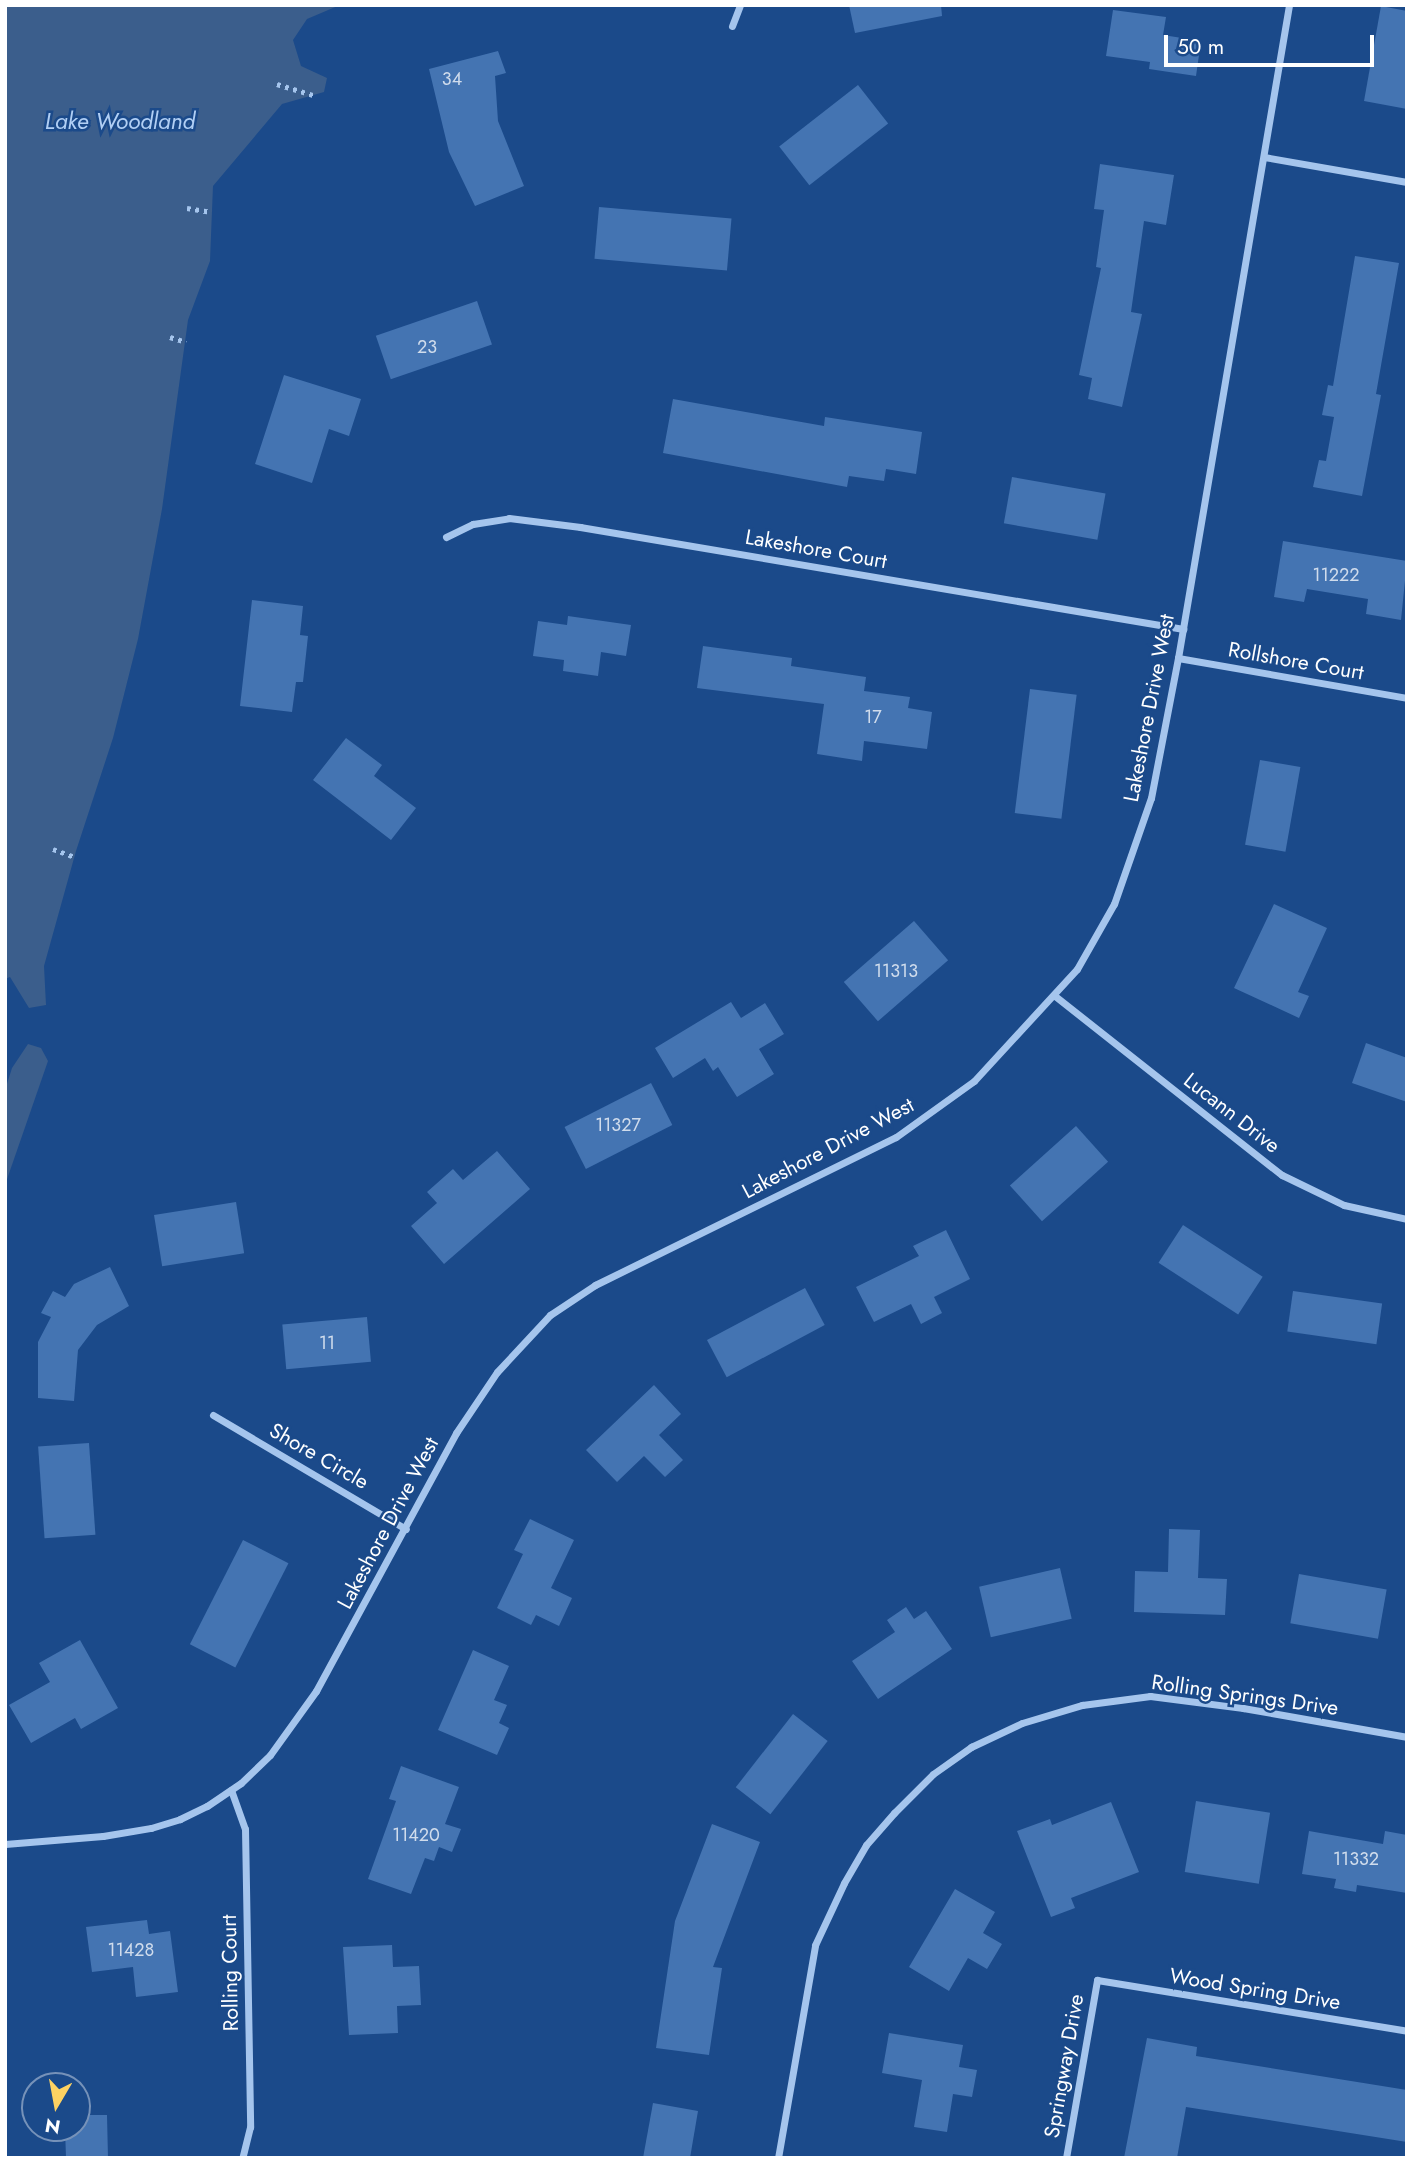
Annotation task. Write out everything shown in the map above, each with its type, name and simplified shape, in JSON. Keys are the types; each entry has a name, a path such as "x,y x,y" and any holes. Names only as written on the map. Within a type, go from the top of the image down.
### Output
{"street":[{"path":"732,26 740,5"},
{"name":"Lakeshore Drive West","path":"5,1844 103,1836 151,1828 180,1819 231,1790 270,1755 316,1691 456,1433 497,1372 550,1315 594,1285 896,1137 974,1081 1077,969 1114,904 1142,830 1178,658 1289,5"},
{"path":"1264,157 1407,182"},
{"name":"Lakeshore Court","path":"446,537 473,524 509,518 580,527 1183,629"},
{"name":"Rollshore Court","path":"1178,658 1407,698"},
{"name":"Lucann Drive","path":"1055,996 1282,1175 1344,1205 1407,1219"},
{"name":"Shore Circle","path":"213,1415 406,1529"},
{"name":"Rolling Springs Drive","path":"778,2158 815,1945 844,1883 866,1846 894,1813 933,1774 971,1747 1022,1723 1082,1705 1150,1696 1243,1708 1407,1737"},
{"name":"Rolling Court","path":"231,1790 245,1829 250,2127 243,2158"},
{"name":"Wood Spring Drive","path":"1097,1980 1407,2031"},
{"name":"Springway Drive","path":"1066,2158 1097,1980"}],"path":[{"path":"277,84 314,95"},
{"path":"187,208 212,212"},
{"path":"170,337 186,342"},
{"path":"52,849 75,857"}],"water":[{"name":"Lake Woodland","path":"5,5 340,5 307,19 293,40 301,66 327,78 324,92 282,104 213,186 210,261 188,320 162,509 138,639 113,738 76,851 44,966 46,1005 29,1008 10,977 5,979"},
{"path":"28,1044 41,1048 48,1061 5,1185 5,1090 12,1068"}],"building":[{"path":"849,5 941,5 942,16 855,33"},
{"path":"1381,6 1407,11 1407,109 1364,101"},
{"path":"1113,10 1166,17 1163,35 1201,41 1196,76 1149,69 1150,62 1106,56"},
{"path":"498,51 506,73 495,76 498,121 524,186 475,206 449,152 429,69"},
{"path":"858,85 888,124 809,185 779,147"},
{"path":"1100,164 1174,175 1166,225 1144,221 1131,312 1142,314 1122,407 1088,399 1092,378 1079,375 1101,268 1096,267 1104,210 1094,209"},
{"path":"599,207 731,219 727,270 594,259"},
{"path":"1355,256 1399,263 1376,394 1381,395 1362,496 1313,487 1319,460 1326,461 1334,417 1322,415 1328,385 1333,386"},
{"path":"477,301 492,344 391,379 376,336"},
{"path":"284,375 361,399 349,436 329,429 312,483 255,464"},
{"path":"673,399 824,426 825,417 922,432 916,474 886,469 884,481 849,476 847,487 663,453"},
{"path":"1012,477 1106,493 1097,540 1004,523"},
{"path":"1283,541 1407,561 1401,620 1366,614 1368,599 1307,589 1304,602 1274,597"},
{"path":"252,600 303,606 300,635 308,636 303,682 296,682 292,712 240,706"},
{"path":"568,616 631,625 626,656 601,652 598,676 563,671 564,660 533,656 538,621 567,625"},
{"path":"703,646 792,658 791,666 866,677 864,691 910,697 908,708 932,712 927,749 864,741 862,761 817,754 824,704 697,688"},
{"path":"1030,689 1077,695 1061,819 1015,813"},
{"path":"346,738 382,765 374,776 416,808 391,840 313,780"},
{"path":"1260,760 1300,767 1285,852 1245,845"},
{"path":"1274,904 1327,928 1298,992 1309,996 1299,1018 1234,988"},
{"path":"914,921 948,960 878,1021 844,982"},
{"path":"731,1002 741,1018 765,1003 784,1034 759,1049 774,1074 737,1097 718,1067 713,1071 705,1058 673,1078 655,1048"},
{"path":"1366,1043 1407,1058 1407,1102 1352,1083"},
{"path":"651,1083 672,1125 586,1169 565,1127"},
{"path":"1076,1126 1108,1162 1042,1221 1010,1186"},
{"path":"497,1151 530,1189 444,1264 411,1226 437,1203 427,1192 453,1169 463,1180"},
{"path":"236,1202 244,1253 162,1266 154,1215"},
{"path":"1183,1225 1263,1277 1238,1314 1158,1263"},
{"path":"946,1230 970,1279 934,1297 942,1313 921,1324 911,1304 874,1322 856,1287 919,1256 913,1246"},
{"path":"110,1267 129,1306 97,1325 78,1350 74,1401 38,1398 38,1342 51,1317 41,1313 53,1291 65,1297 74,1284"},
{"path":"805,1288 825,1325 727,1377 707,1340"},
{"path":"1293,1291 1382,1304 1376,1344 1287,1332"},
{"path":"367,1317 371,1362 286,1369 282,1324"},
{"path":"654,1385 681,1414 659,1435 683,1460 665,1477 644,1456 617,1482 586,1450"},
{"path":"89,1443 95,1535 45,1538 38,1447"},
{"path":"530,1519 574,1540 551,1588 572,1598 559,1626 536,1615 531,1625 497,1608 523,1554 514,1550"},
{"path":"1169,1529 1200,1530 1198,1578 1227,1579 1225,1615 1134,1612 1135,1571 1168,1572"},
{"path":"243,1540 288,1563 235,1667 190,1644"},
{"path":"1060,1568 1072,1619 991,1637 979,1587"},
{"path":"1299,1574 1387,1589 1378,1639 1290,1623"},
{"path":"906,1607 914,1619 926,1611 952,1649 878,1699 852,1661 895,1632 887,1620"},
{"path":"80,1640 118,1708 81,1729 75,1718 31,1743 9,1705 50,1682 39,1663"},
{"path":"473,1650 509,1666 494,1700 507,1705 499,1723 509,1728 497,1755 438,1730"},
{"path":"793,1714 828,1741 770,1814 736,1787"},
{"path":"401,1766 459,1787 445,1824 461,1829 452,1852 439,1847 434,1861 425,1858 411,1894 368,1879 396,1801 389,1799"},
{"path":"1196,1801 1270,1813 1259,1884 1185,1872"},
{"path":"1111,1802 1139,1872 1071,1898 1075,1908 1051,1917 1017,1831 1050,1819 1052,1825"},
{"path":"712,1824 760,1842 713,1967 722,1968 709,2055 656,2048 675,1921"},
{"path":"1309,1831 1383,1844 1385,1831 1407,1835 1407,1893 1357,1885 1356,1892 1334,1888 1336,1879 1302,1874"},
{"path":"955,1889 995,1912 983,1933 1002,1944 987,1969 968,1958 949,1991 909,1967"},
{"path":"147,1920 149,1934 170,1931 178,1992 136,1997 133,1967 92,1972 86,1927"},
{"path":"392,1945 393,1967 419,1966 421,2005 397,2006 398,2033 349,2035 343,1947"},
{"path":"889,2033 963,2045 959,2067 977,2070 972,2097 953,2094 947,2132 914,2127 922,2080 882,2073"},
{"path":"1147,2038 1197,2047 1196,2056 1407,2090 1407,2142 1186,2107 1177,2158 1124,2158"},
{"path":"653,2103 698,2111 690,2158 643,2158"},
{"path":"91,2115 107,2115 108,2158 66,2158 65,2142 91,2142"}]}
